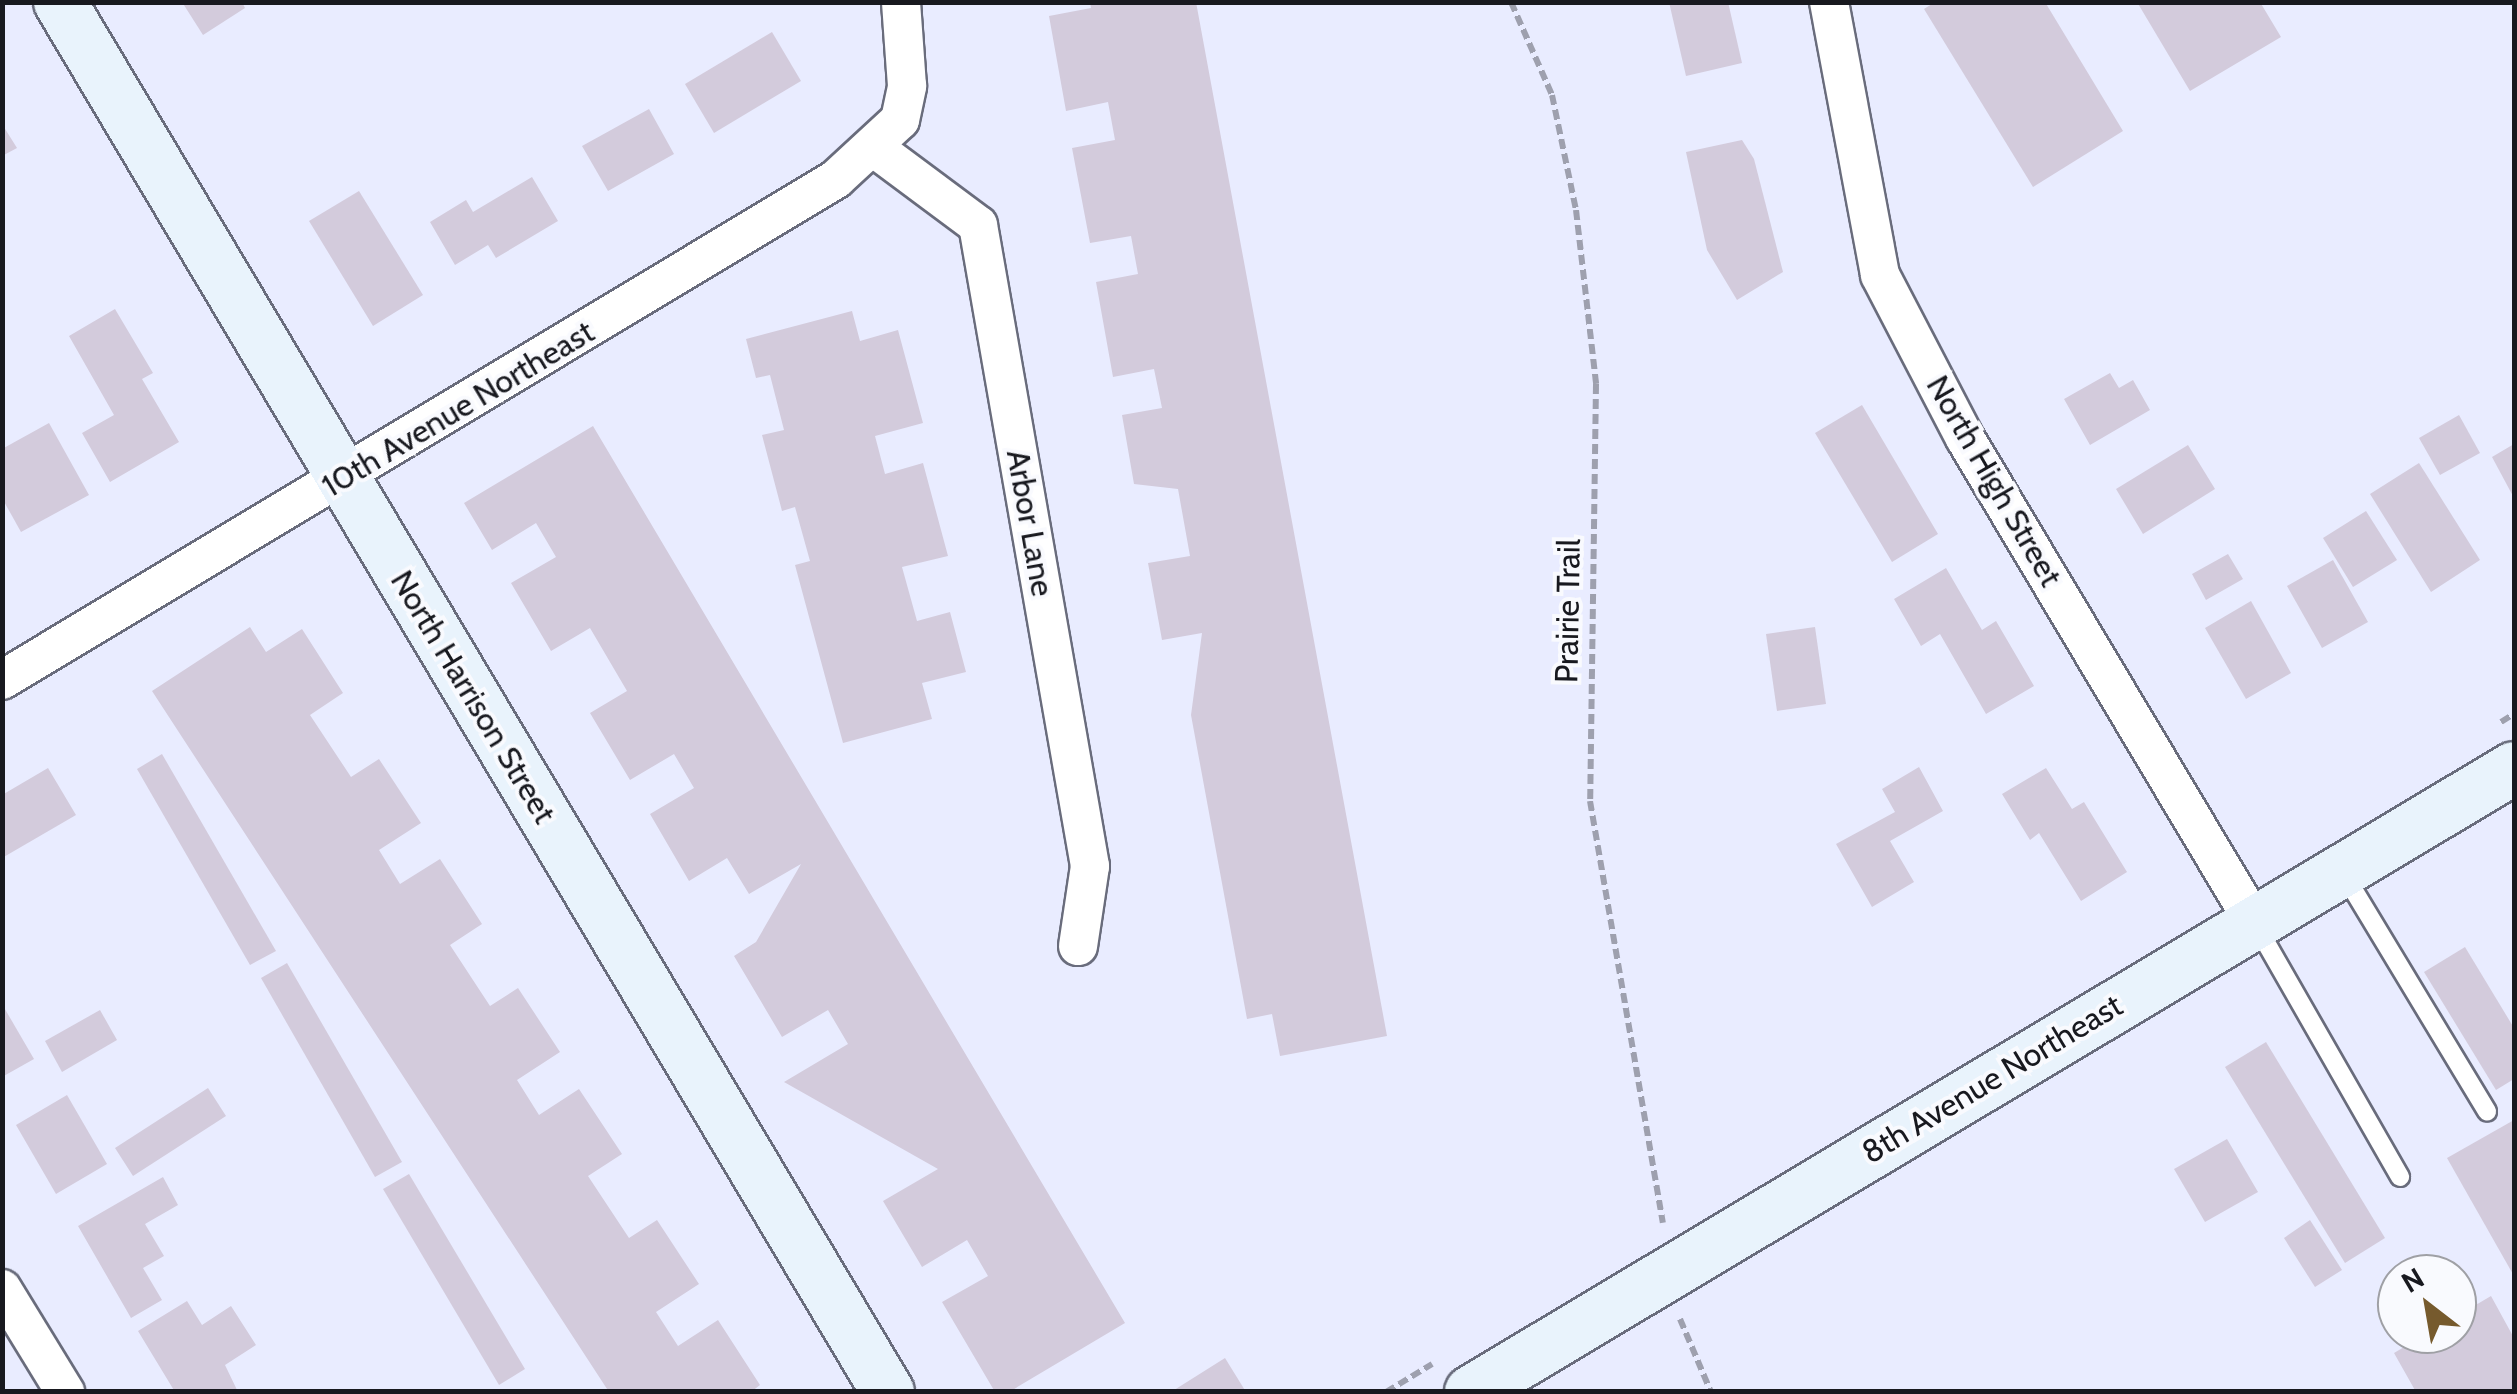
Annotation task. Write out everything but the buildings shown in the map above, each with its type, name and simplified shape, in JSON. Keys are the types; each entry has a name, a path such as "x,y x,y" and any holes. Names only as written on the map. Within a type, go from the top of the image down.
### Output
{"street":[{"name":"North Harrison Street","path":"60,2 888,1392"},
{"path":"888,134 907,86 901,2"},
{"name":"North High Street","path":"1830,2 1880,275 1965,438 2254,922"},
{"name":"10th Avenue Northeast","path":"2,680 343,479 888,134"},
{"name":"Arbor Lane","path":"888,134 978,225 1090,866 1078,946"},
{"name":"8th Avenue Northeast","path":"1471,1392 2514,768"},
{"path":"2,1289 64,1392"}],"lane":[{"path":"2342,871 2487,1112"},
{"path":"2254,922 2400,1176"}],"path":[{"name":"Prairie Trail","path":"1512,2 1552,95 1576,210 1596,384 1590,801 1663,1226"}]}
